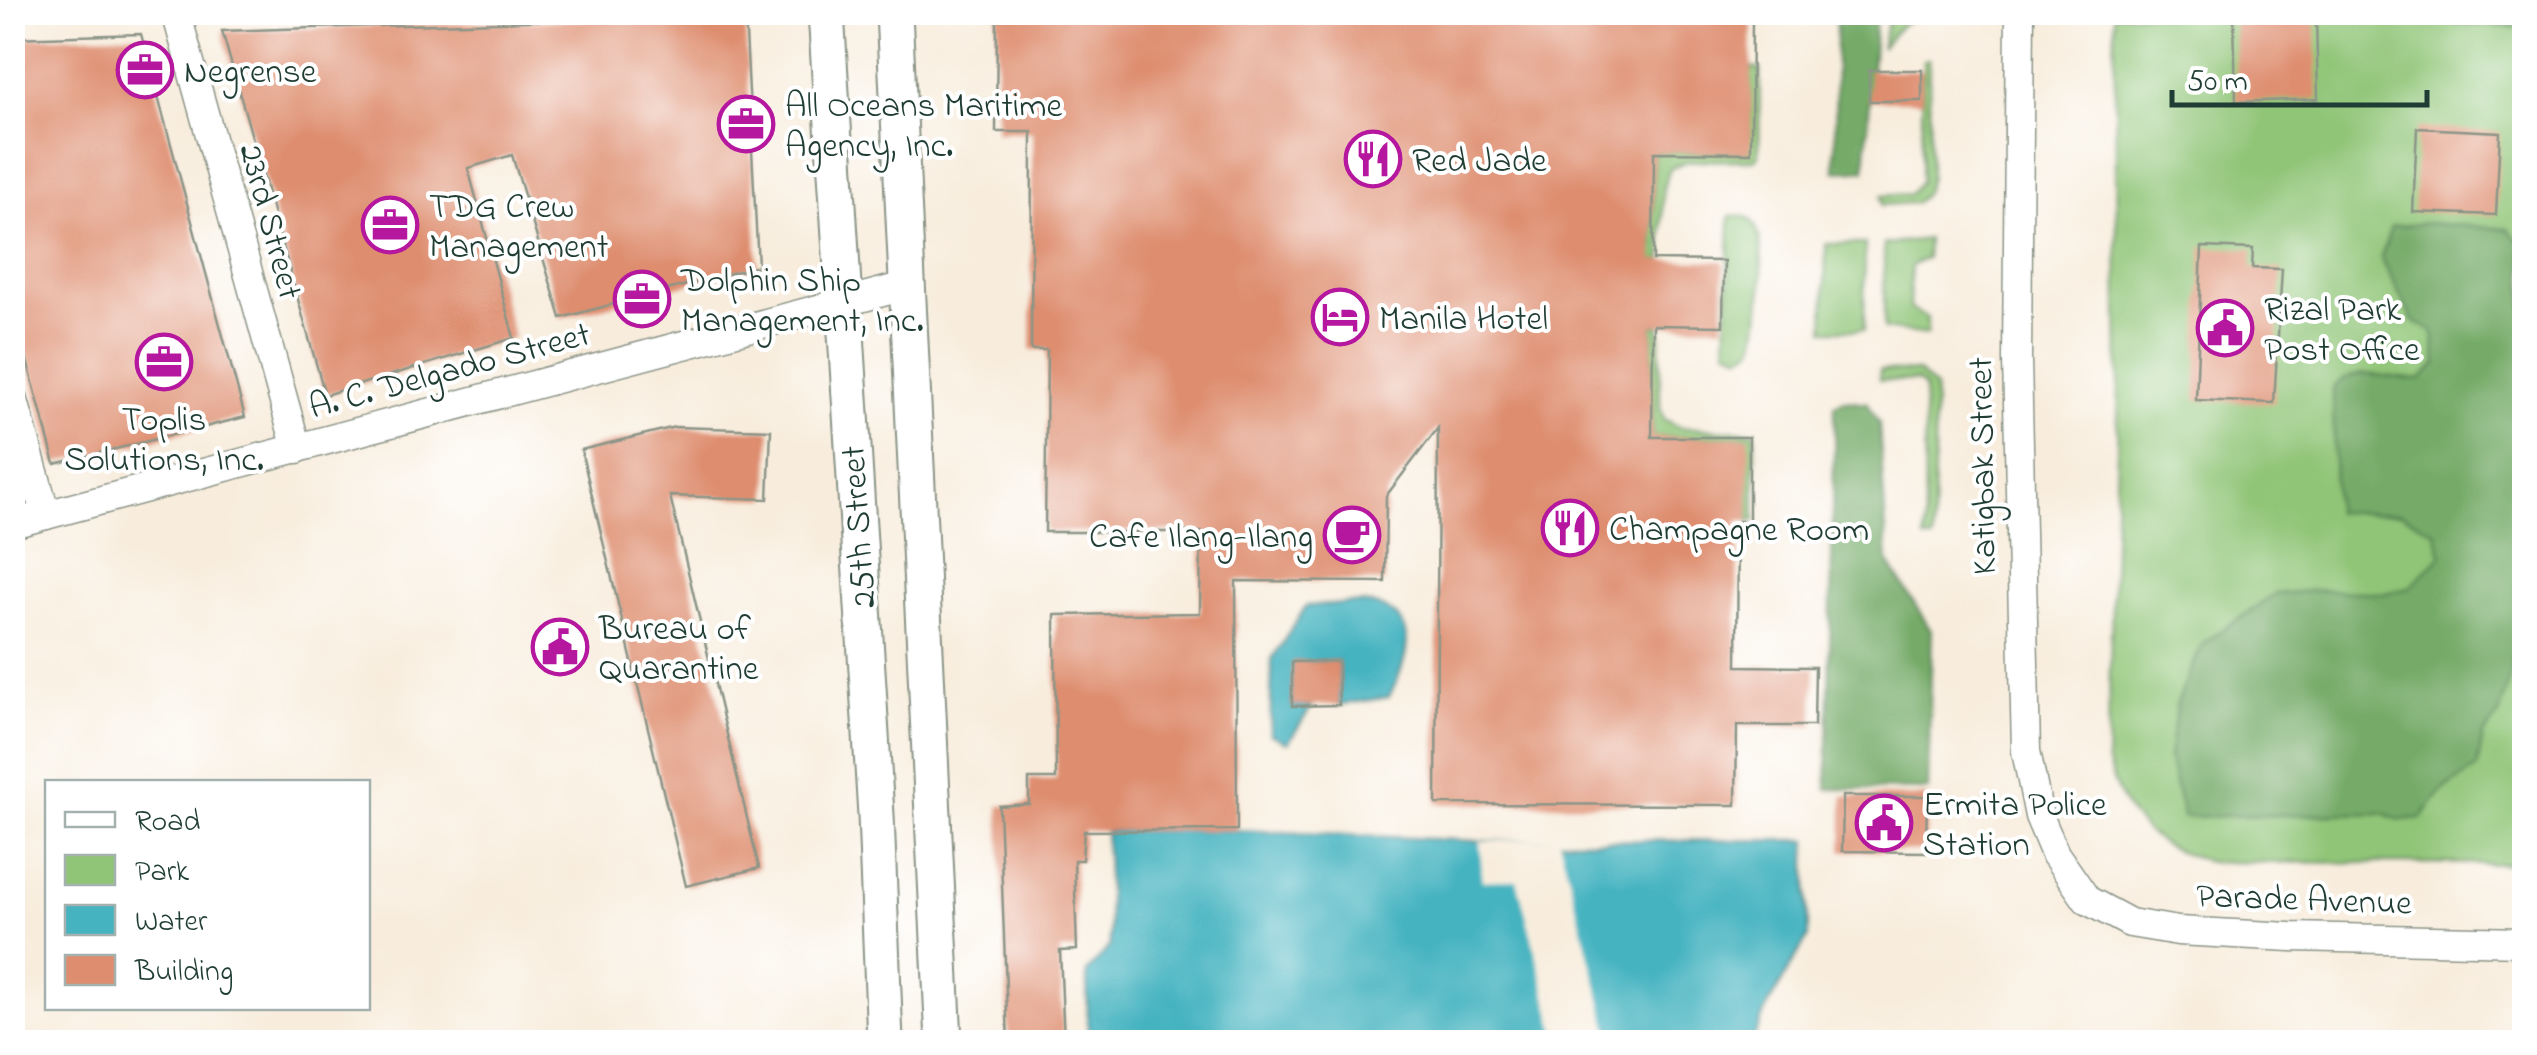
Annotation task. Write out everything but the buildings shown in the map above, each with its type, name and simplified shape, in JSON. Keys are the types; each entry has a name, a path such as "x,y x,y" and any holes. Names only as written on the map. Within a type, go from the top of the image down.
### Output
{"street":[{"name":"23rd Street","path":"176,12 296,448"},
{"name":"25th Street","path":"826,12 872,752 885,1042"},
{"name":"25th Street","path":"894,12 944,1042"},
{"name":"Katigbak Street","path":"2023,14 2016,359 2026,751 2050,841 2087,900"},
{"name":"A. C. Delgado Street","path":"12,524 906,286"},
{"path":"12,394 46,515"},
{"path":"872,752 930,747"},
{"name":"Parade Avenue","path":"2087,900 2130,923 2178,931 2524,942"}],"green space":[{"path":"1901,12 1925,13 1902,24 1881,48 1888,21"},
{"path":"1836,13 1876,13 1865,170 1835,171"},
{"path":"2114,13 2524,13 2524,864 2214,862 2174,850 2144,829 2113,781 2107,760 2119,387"},
{"path":"2304,13 2524,13 2524,28"},
{"path":"1929,59 1930,177 1925,192 1915,203 1882,205 1881,196 1910,194 1921,181 1923,61"},
{"path":"1751,67 1760,69 1759,156 1754,160 1688,161 1670,168 1663,188 1662,260 1653,261 1654,152 1750,153"},
{"path":"1730,216 1745,216 1752,221 1760,246 1762,282 1757,336 1754,347 1742,355 1726,349"},
{"path":"2427,223 2508,229 2522,244 2524,256 2524,527 2519,630 2499,715 2483,736 2477,768 2442,791 2421,818 2400,820 2383,813 2183,817 2169,757 2177,703 2203,643 2276,594 2321,590 2386,593 2409,588 2442,555 2436,532 2401,514 2335,512 2333,388 2341,380 2362,374 2420,380 2437,364 2433,331 2413,321 2381,258 2391,227"},
{"path":"1927,239 1926,258 1911,266 1909,308 1927,318 1927,335 1884,329 1884,244"},
{"path":"1826,244 1865,244 1864,330 1824,330"},
{"path":"1660,325 1660,406 1664,419 1680,427 1755,432 1755,521 1749,521 1748,437 1652,437 1653,326"},
{"path":"1880,370 1918,372 1935,388 1933,540 1925,540 1924,387 1916,381 1880,380"},
{"path":"1844,400 1868,403 1879,423 1888,561 1932,632 1928,790 1827,789 1835,405"}],"water":[{"path":"1361,603 1381,607 1403,625 1406,652 1389,697 1339,705 1338,661 1293,662 1292,706 1312,706 1288,743 1270,734 1272,659 1306,606"},
{"path":"1237,830 1480,841 1807,840 1808,937 1765,1011 1752,1042 1088,1042 1087,972 1110,946 1105,831"}],"pier":[{"path":"1559,839 1612,1042 1559,1042 1517,880 1482,881 1480,841"}],"place":[{"name":"Negrense","path":"145,70"},
{"name":"All Oceans Maritime Agency, Inc.","path":"746,124"},
{"name":"Red Jade","path":"1373,159"},
{"name":"TDG Crew Management","path":"390,225"},
{"name":"Dolphin Ship Management, Inc.","path":"642,299"},
{"name":"Manila Hotel","path":"1340,317"},
{"name":"Rizal Park Post Office","path":"2225,328"},
{"name":"Toplis Solutions, Inc.","path":"164,362"},
{"name":"Champagne Room","path":"1570,528"},
{"name":"Cafe Ilang-Ilang","path":"1352,535"},
{"name":"Bureau of Quarantine","path":"560,647"},
{"name":"Ermita Police Station","path":"1884,823"}]}
